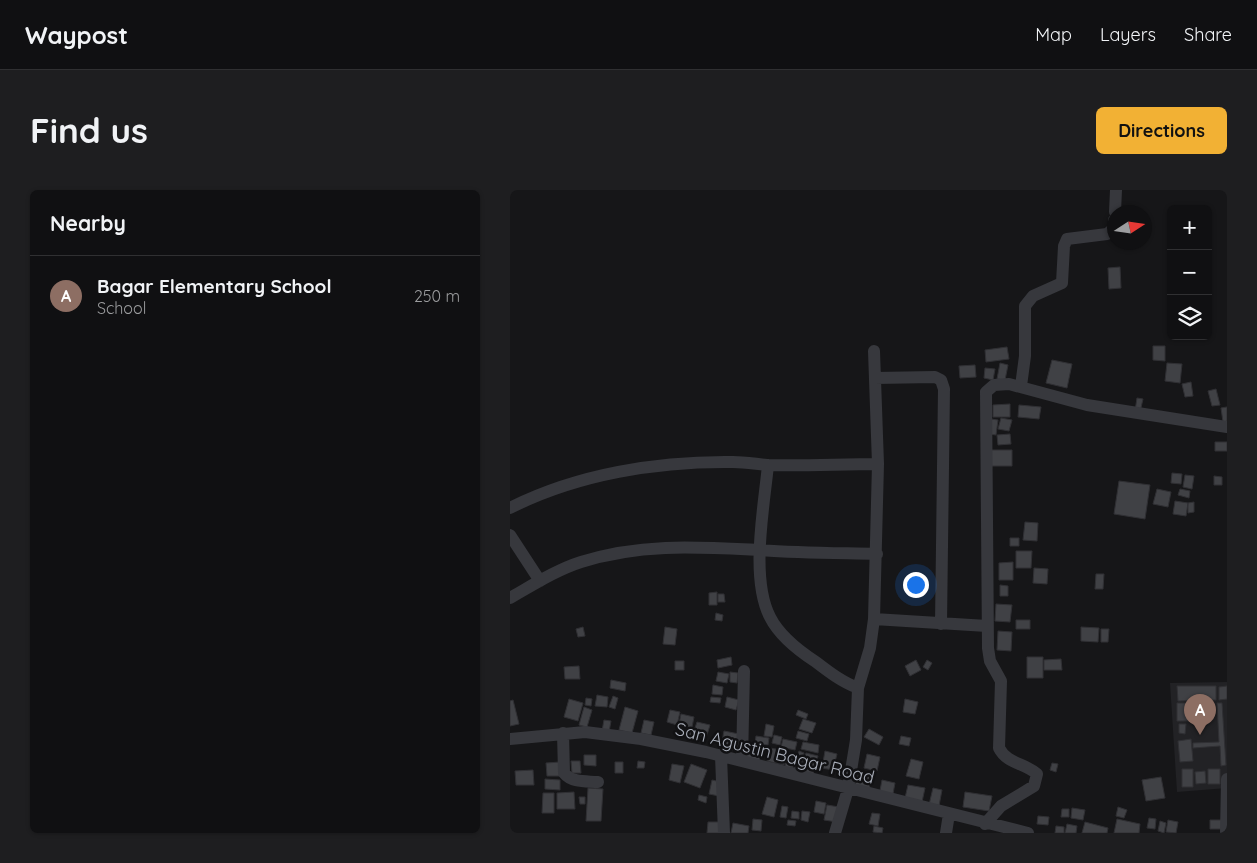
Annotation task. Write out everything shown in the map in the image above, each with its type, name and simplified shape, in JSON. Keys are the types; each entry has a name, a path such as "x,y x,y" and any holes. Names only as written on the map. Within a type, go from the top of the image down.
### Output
{"street":[{"path":"1115,205 1116,190"},
{"path":"1021,386 1025,356 1024,315 1028,301 1033,296 1062,282 1064,246 1067,240 1107,234"},
{"path":"835,833 848,789 856,740 858,688 870,648 874,619 878,464 874,351"},
{"path":"875,378 935,377 941,380 944,388 941,624"},
{"path":"985,824 1001,806 1034,786 1038,779 1037,774 1033,770 1008,759 999,748 1001,681 988,655 985,397 989,387 1009,384 1021,386 1086,404 1227,427"},
{"path":"510,508 530,498 632,469 717,462 768,465 878,464"},
{"path":"768,465 759,550 763,594 770,616 796,648 843,681 858,688"},
{"path":"510,535 540,581"},
{"path":"510,598 580,562 613,553 653,547 703,546 877,554"},
{"path":"874,619 988,626"},
{"path":"742,761 744,671"},
{"name":"San Agustin Bagar Road","path":"510,739 585,732 641,739 722,756 985,824 1028,833"},
{"path":"563,733 564,773 570,779 577,781 598,782"},
{"path":"722,756 724,833"},
{"path":"1226,833 1227,779"},
{"path":"946,833 949,814"}],"shaded area":[{"path":"1227,682 1227,788 1177,792 1170,683"}],"building":[{"path":"1120,267 1121,288 1109,289 1108,268"},
{"path":"1153,346 1165,346 1165,361 1153,360"},
{"path":"1007,347 1009,359 986,362 985,350"},
{"path":"1052,360 1072,364 1067,388 1046,383"},
{"path":"1000,363 1008,365 1005,380 997,379"},
{"path":"1167,363 1182,364 1180,383 1165,381"},
{"path":"975,365 976,377 960,378 959,366"},
{"path":"985,368 995,369 993,380 984,378"},
{"path":"1191,382 1193,396 1185,397 1182,384"},
{"path":"1216,389 1220,405 1212,406 1208,391"},
{"path":"1137,398 1143,399 1140,412 1135,411"},
{"path":"1010,404 1010,417 993,417 993,405"},
{"path":"1019,405 1041,407 1039,419 1018,417"},
{"path":"1227,407 1227,421 1223,422 1221,408"},
{"path":"1001,418 1012,420 1009,431 998,429"},
{"path":"991,419 998,420 996,435 989,434"},
{"path":"1010,434 1011,444 998,445 997,435"},
{"path":"1215,442 1227,442 1227,451 1215,451"},
{"path":"990,450 1012,450 1012,466 990,466"},
{"path":"1172,473 1182,474 1181,484 1171,483"},
{"path":"1185,475 1194,476 1192,489 1183,487"},
{"path":"1214,476 1222,477 1222,485 1214,485"},
{"path":"1119,481 1150,485 1145,519 1114,514"},
{"path":"1157,489 1171,492 1168,507 1153,504"},
{"path":"1180,489 1190,491 1189,498 1178,495"},
{"path":"1175,501 1188,503 1186,516 1173,514"},
{"path":"1194,502 1194,512 1188,513 1188,503"},
{"path":"1025,522 1038,523 1037,541 1023,540"},
{"path":"1010,538 1019,538 1019,546 1010,546"},
{"path":"1016,551 1032,551 1031,568 1016,568"},
{"path":"1013,562 1013,580 999,580 999,563"},
{"path":"1034,568 1048,569 1047,584 1033,583"},
{"path":"1096,574 1104,574 1103,589 1095,589"},
{"path":"1000,585 1008,586 1008,596 1000,596"},
{"path":"717,592 717,605 709,605 709,593"},
{"path":"718,594 724,594 725,602 718,602"},
{"path":"996,604 1012,605 1010,622 995,621"},
{"path":"716,613 723,615 722,621 715,620"},
{"path":"1016,620 1030,620 1030,629 1016,629"},
{"path":"583,627 585,636 578,637 576,629"},
{"path":"665,627 677,629 675,645 663,644"},
{"path":"1081,627 1099,628 1098,642 1081,641"},
{"path":"1101,629 1109,629 1108,642 1101,642"},
{"path":"998,631 1012,632 1011,651 997,650"},
{"path":"731,657 732,665 718,668 717,660"},
{"path":"1027,657 1043,657 1043,678 1027,678"},
{"path":"1061,659 1062,670 1044,670 1044,660"},
{"path":"916,660 921,670 910,676 905,666"},
{"path":"927,660 932,663 928,670 923,667"},
{"path":"675,661 684,661 684,670 675,670"},
{"path":"579,666 580,679 565,679 564,667"},
{"path":"718,672 729,674 727,683 716,681"},
{"path":"730,672 738,673 737,683 730,682"},
{"path":"611,680 626,683 625,691 610,688"},
{"path":"713,685 723,687 722,695 712,694"},
{"path":"1177,686 1216,686 1216,700 1178,701"},
{"path":"1227,686 1227,699 1219,700 1219,687"},
{"path":"597,695 608,697 607,707 595,706"},
{"path":"613,696 618,698 615,709 609,707"},
{"path":"711,697 721,698 720,703 710,702"},
{"path":"727,697 739,700 736,710 725,707"},
{"path":"586,698 592,699 591,706 585,705"},
{"path":"569,699 583,703 578,721 564,717"},
{"path":"905,699 918,702 915,714 903,712"},
{"path":"513,700 519,724 510,726 510,701"},
{"path":"1177,703 1193,703 1193,721 1177,721"},
{"path":"1217,703 1222,703 1226,765 1221,766 1220,746 1193,748 1193,743 1219,742"},
{"path":"584,707 592,710 587,727 579,725"},
{"path":"625,707 638,711 632,733 619,730"},
{"path":"670,710 680,712 677,725 667,722"},
{"path":"798,710 808,714 806,719 796,715"},
{"path":"681,714 694,717 690,737 677,734"},
{"path":"803,719 816,723 812,733 799,729"},
{"path":"604,720 611,721 609,732 602,731"},
{"path":"644,720 654,722 651,735 641,733"},
{"path":"697,722 710,725 706,738 693,734"},
{"path":"766,724 774,726 772,737 764,736"},
{"path":"1179,724 1186,724 1185,734 1179,733"},
{"path":"869,729 883,737 879,745 864,737"},
{"path":"724,731 739,734 736,751 721,748"},
{"path":"798,731 809,734 807,741 796,738"},
{"path":"774,735 782,737 780,745 772,743"},
{"path":"756,736 769,738 768,745 755,743"},
{"path":"901,736 911,738 909,746 899,744"},
{"path":"783,739 797,742 795,750 781,747"},
{"path":"1191,739 1193,761 1180,762 1178,741"},
{"path":"803,742 819,745 818,753 801,749"},
{"path":"748,744 761,745 759,762 747,761"},
{"path":"770,748 787,751 784,765 767,761"},
{"path":"799,751 804,753 800,771 794,770"},
{"path":"825,751 837,754 833,770 822,768"},
{"path":"806,753 818,756 813,774 802,771"},
{"path":"867,754 880,757 877,771 864,768"},
{"path":"584,755 596,755 596,766 584,765"},
{"path":"786,758 795,760 793,768 785,767"},
{"path":"911,759 923,762 919,779 906,776"},
{"path":"571,761 580,761 581,773 572,773"},
{"path":"638,761 645,762 644,768 637,768"},
{"path":"560,762 560,776 547,776 546,763"},
{"path":"615,762 623,762 623,773 615,773"},
{"path":"1052,763 1058,764 1056,772 1050,770"},
{"path":"672,764 684,766 680,783 669,780"},
{"path":"691,764 707,770 700,788 684,782"},
{"path":"1182,769 1193,769 1193,787 1182,787"},
{"path":"1208,769 1220,769 1220,784 1208,784"},
{"path":"533,770 534,785 516,785 515,771"},
{"path":"1205,771 1206,783 1196,784 1195,772"},
{"path":"859,773 873,778 867,793 854,787"},
{"path":"1161,777 1165,798 1146,801 1142,780"},
{"path":"545,779 560,780 560,790 545,789"},
{"path":"712,780 721,782 719,796 709,794"},
{"path":"882,780 895,783 892,799 879,796"},
{"path":"908,785 925,788 922,802 905,798"},
{"path":"588,788 603,789 601,821 586,821"},
{"path":"933,788 942,790 938,811 928,809"},
{"path":"574,792 575,809 557,809 557,793"},
{"path":"965,792 992,796 989,811 963,807"},
{"path":"543,793 554,793 554,813 542,813"},
{"path":"699,795 707,797 706,803 698,800"},
{"path":"579,797 585,797 585,804 580,804"},
{"path":"767,797 778,800 774,817 762,814"},
{"path":"816,801 826,803 824,814 814,812"},
{"path":"827,805 839,807 837,822 824,820"},
{"path":"782,806 788,807 786,818 780,817"},
{"path":"1118,807 1127,810 1124,818 1116,816"},
{"path":"1072,808 1085,810 1083,820 1071,818"},
{"path":"1062,809 1069,809 1069,817 1061,817"},
{"path":"792,811 799,812 799,819 791,818"},
{"path":"802,811 810,812 808,822 801,820"},
{"path":"872,813 880,814 878,826 869,824"},
{"path":"1038,816 1049,817 1048,825 1037,824"},
{"path":"1149,818 1156,819 1155,829 1147,828"},
{"path":"753,819 762,820 761,831 752,830"},
{"path":"1117,819 1140,824 1139,833 1114,833"},
{"path":"788,820 796,821 795,826 787,825"},
{"path":"1168,820 1178,822 1176,833 1166,832"},
{"path":"1210,820 1222,820 1222,829 1210,829"},
{"path":"1160,821 1166,823 1164,833 1158,831"},
{"path":"708,822 722,822 722,833 707,833"},
{"path":"1085,822 1108,828 1107,833 1082,833"},
{"path":"733,823 749,826 748,833 731,833"},
{"path":"1067,824 1077,826 1076,833 1065,833"},
{"path":"874,826 883,828 882,833 873,832"},
{"path":"1056,826 1064,827 1064,833 1055,833"}],"place":[{"name":"Bagar Elementary School","path":"1200,735"}]}
